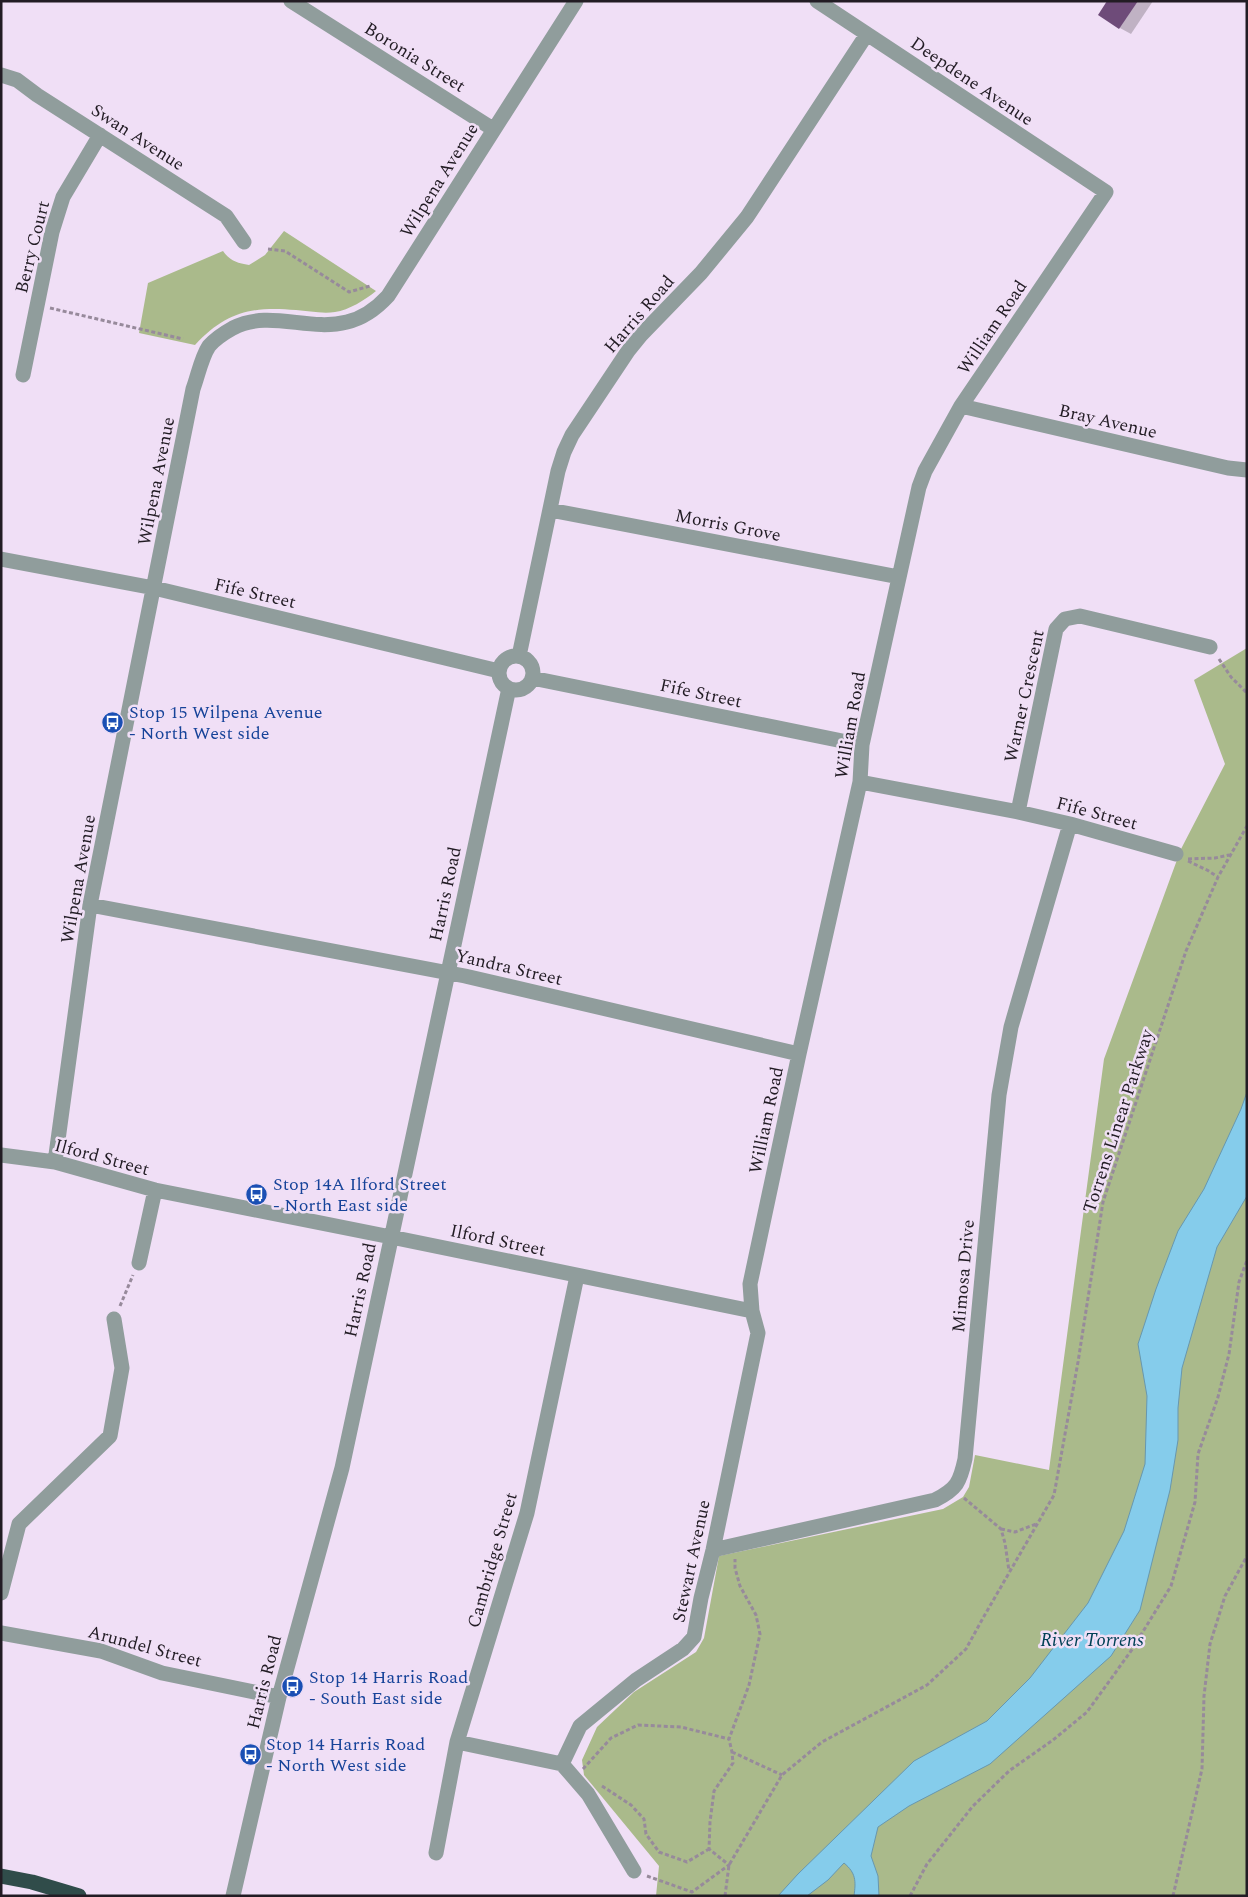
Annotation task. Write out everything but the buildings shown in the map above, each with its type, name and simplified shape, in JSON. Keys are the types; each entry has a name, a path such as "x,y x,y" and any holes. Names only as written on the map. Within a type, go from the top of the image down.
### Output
{"highway":[{"path":"1,1876 32,1882 79,1896"}],"street":[{"name":"Boronia Street","path":"291,1 493,129"},
{"name":"Wilpena Avenue","path":"55,1162 90,905 194,390 201,365 209,347 221,334 256,319 333,324 363,317 376,308 388,296 576,1"},
{"name":"Deepdene Avenue","path":"817,1 1106,192"},
{"name":"Harris Road","path":"519,656 550,510 564,452 572,435 628,351 701,273 747,217 867,34"},
{"name":"Swan Avenue","path":"1,75 17,80 100,136 226,216 244,242"},
{"name":"Berry Court","path":"23,375 52,232 64,197 100,136"},
{"name":"William Road","path":"752,1311 750,1284 860,782 862,745 918,487 961,406 1106,192"},
{"name":"Bray Avenue","path":"961,406 1228,468 1247,470"},
{"name":"Morris Grove","path":"550,510 899,577"},
{"name":"Fife Street","path":"1,559 154,588 499,671"},
{"name":"Warner Crescent","path":"1018,812 1056,629 1065,619 1080,616 1210,648"},
{"path":"519,656 531,666 532,678 530,683 521,689 509,688 500,679 499,671 502,664 511,657 519,656"},
{"name":"Fife Street","path":"532,678 862,745"},
{"name":"Harris Road","path":"233,1896 279,1697 342,1468 509,688"},
{"name":"Fife Street","path":"860,782 1018,812 1070,824 1176,854"},
{"name":"Mimosa Drive","path":"953,1488 960,1480 965,1459 998,1095 1011,1027 1070,824"},
{"name":"Yandra Street","path":"90,905 447,972 799,1054"},
{"name":"Ilford Street","path":"1,1156 55,1162 155,1190 752,1311"},
{"path":"139,1263 155,1190"},
{"name":"Cambridge Street","path":"436,1853 457,1742 528,1513 577,1276"},
{"name":"Stewart Avenue","path":"562,1764 580,1726 636,1680 683,1649 694,1637 700,1598 713,1550 758,1333 752,1311"},
{"path":"1,1593 19,1524 110,1436 122,1368 114,1319"},
{"path":"713,1550 935,1500 950,1492 953,1488"},
{"name":"Arundel Street","path":"1,1634 101,1651 162,1673 279,1697"},
{"path":"457,1742 562,1764 588,1794 634,1872"}],"path":[{"path":"268,248 285,251 349,292 370,286"},
{"path":"37,305 183,339"},
{"path":"1210,648 1247,693"},
{"name":"Torrens Linear Parkway","path":"725,1896 729,1865 782,1775 822,1742 927,1686 966,1649 1054,1495 1078,1362 1103,1202 1186,951 1218,877 1247,826"},
{"path":"1218,877 1185,859 1215,858 1229,855"},
{"path":"910,1896 927,1864 973,1806 1009,1771 1053,1740 1087,1712 1131,1651 1170,1586 1195,1502 1198,1454 1218,1397 1229,1354 1238,1282 1247,1260"},
{"path":"114,1319 139,1263"},
{"path":"953,1488 1000,1529 1005,1543 1009,1572"},
{"path":"1000,1529 1015,1532 1037,1524"},
{"path":"709,1849 714,1791 733,1763 729,1739 749,1686 760,1634 756,1615 740,1586 735,1568 735,1545"},
{"path":"1173,1896 1202,1769 1204,1696 1210,1644 1225,1596 1247,1556"},
{"path":"575,1779 611,1738 638,1725 681,1727 729,1739"},
{"path":"732,1752 782,1775"},
{"path":"597,1783 630,1805 644,1819 646,1834 659,1852 687,1862 709,1849"},
{"path":"634,1872 691,1894 729,1865 709,1849"}],"green space":[{"path":"284,231 376,291 357,304 335,312 321,313 266,309 241,314 229,318 218,325 195,345 139,333 148,283 223,251 234,261 249,265 265,255"},
{"path":"1247,648 1247,1896 656,1896 659,1866 584,1775 582,1760 597,1727 634,1692 696,1652 704,1638 719,1556 943,1509 963,1497 969,1487 975,1455 1049,1470 1104,1059 1181,849 1225,764 1194,680"}],"water":[{"name":"River Torrens","path":"1247,1092 1247,1196 1217,1247 1182,1368 1178,1408 1178,1440 1170,1490 1140,1610 1111,1656 990,1764 909,1806 878,1827 871,1856 878,1876 879,1896 854,1896 853,1874 844,1863 828,1880 807,1896 778,1896 798,1874 914,1761 987,1721 1030,1678 1088,1603 1124,1531 1145,1464 1147,1396 1138,1344 1178,1231 1204,1189"}],"place":[{"name":"Stop 15 Wilpena Avenue - North West side","path":"113,722"},
{"name":"Stop 14A Ilford Street - North East side","path":"257,1194"},
{"name":"Stop 14 Harris Road - South East side","path":"293,1687"},
{"name":"Stop 14 Harris Road - North West side","path":"250,1754"}]}
